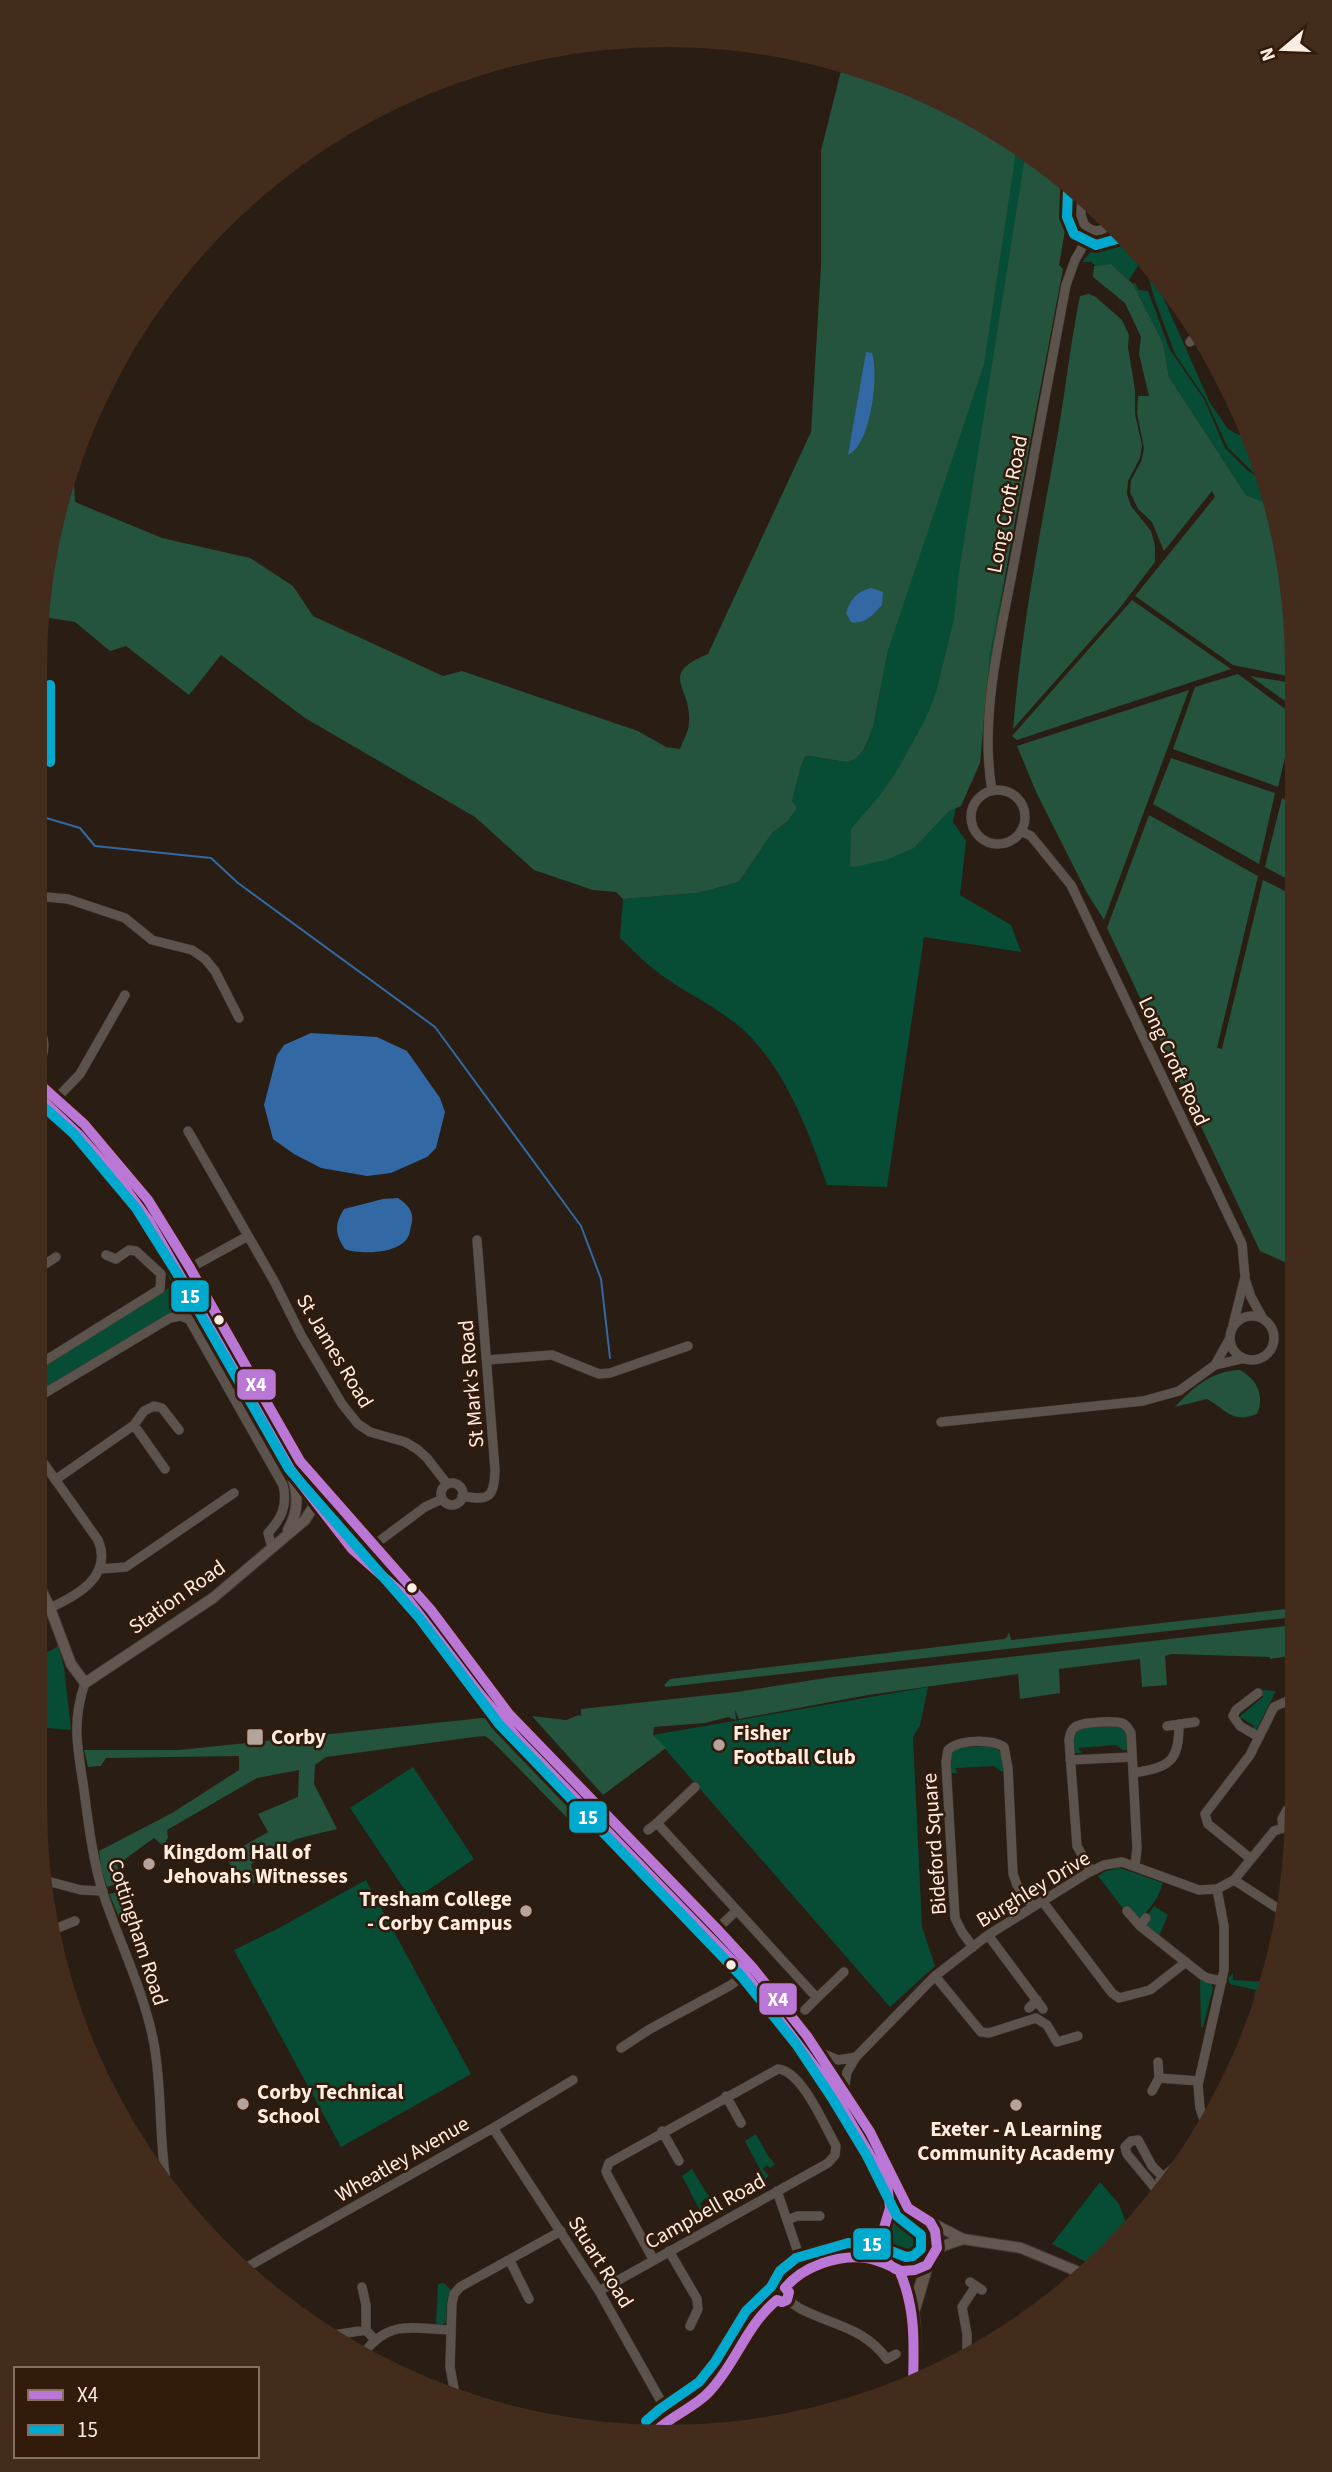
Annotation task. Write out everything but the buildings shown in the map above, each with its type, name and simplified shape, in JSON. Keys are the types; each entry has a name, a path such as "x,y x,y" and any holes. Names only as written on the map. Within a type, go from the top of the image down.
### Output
{"highway":[{"path":"47,1091 83,1124 127,1173 157,1214 190,1268 295,1465 329,1497 431,1610 509,1714 717,1929 774,1993 819,2052 879,2149 908,2207 930,2222 935,2231 937,2248 927,2265 914,2309"},
{"path":"47,1104 119,1180 149,1221 295,1465 317,1497 315,1504 352,1549 387,1578"},
{"path":"352,1549 365,1549 374,1545"},
{"path":"374,1545 372,1555 387,1578 419,1613 479,1693 518,1739 745,1974 799,2042 830,2087 867,2148 890,2194 886,2221 878,2237 879,2249 910,2292 914,2309 913,2373"},
{"path":"886,2221 895,2215 914,2213"},
{"path":"894,2268 914,2271 927,2265"}],"main road":[{"name":"Station Road","path":"285,1535 297,1509 295,1465"},
{"name":"Station Road","path":"85,1683 196,1611 305,1520 315,1504"},
{"path":"305,1520 329,1522"},
{"path":"47,1602 71,1664 85,1683"},
{"path":"930,2222 963,2239 1021,2248 1074,2271"},
{"path":"937,2248 963,2239"}],"street":[{"path":"1082,210 1082,220 1092,230 1105,229"},
{"name":"Long Croft Road","path":"992,791 987,762 990,704 1000,635 1066,285 1074,260 1092,230"},
{"path":"992,791 1010,793 1017,798 1025,813 1021,831 1010,841 996,844 981,838 975,832 971,815 973,807 984,794 992,791"},
{"name":"Long Croft Road","path":"1021,831 1031,836 1071,885 1242,1244 1245,1277 1233,1325"},
{"path":"47,897 68,898 125,918 152,940 192,950 205,959 215,971 239,1018"},
{"path":"56,1099 80,1074 125,995"},
{"path":"47,1113 57,1114"},
{"name":"St James Road","path":"188,1131 342,1404 358,1424 370,1432 405,1442 417,1449 447,1484"},
{"path":"190,1268 248,1236"},
{"name":"St Mark's Road","path":"462,1496 481,1500 489,1495 495,1483 477,1240"},
{"path":"47,1360 160,1289 161,1274 136,1251 129,1250 116,1259 106,1255"},
{"path":"47,1263 56,1257"},
{"path":"1229,1340 1235,1354 1251,1362 1270,1351 1273,1344 1273,1331 1251,1297 1245,1277"},
{"path":"47,1390 159,1324 176,1316 185,1317 193,1323 283,1485 280,1520 268,1533 272,1548"},
{"path":"1215,1365 1229,1340 1233,1325 1248,1316 1264,1319"},
{"path":"486,1360 552,1355 599,1374 610,1373 688,1346"},
{"path":"941,1422 1143,1401 1179,1391 1215,1365 1241,1359"},
{"path":"55,1480 134,1425 144,1411 158,1407 165,1410 179,1430"},
{"path":"134,1425 165,1469"},
{"path":"47,1468 97,1540 101,1553 100,1569 87,1587 50,1608"},
{"path":"447,1484 457,1484 462,1489 462,1496 454,1504 442,1499 442,1488 447,1484"},
{"path":"100,1569 127,1567 234,1493"},
{"path":"374,1545 425,1507 442,1499"},
{"name":"Cottingham Road","path":"85,1683 76,1714 88,1815 103,1891 144,2001 152,2034 158,2071 164,2168"},
{"path":"1255,1698 1236,1710 1234,1719 1240,1726 1259,1737"},
{"path":"1251,1859 1208,1824 1205,1814 1250,1755 1276,1705 1285,1704"},
{"path":"1091,1871 1077,1846 1069,1740 1075,1727 1109,1722 1123,1724 1129,1729 1138,1848 1135,1865"},
{"path":"1167,1726 1195,1722"},
{"path":"1133,1773 1157,1768 1174,1756 1179,1742 1179,1724"},
{"name":"Bideford Square","path":"972,1947 955,1917 946,1762 948,1750 954,1744 990,1742 1004,1747 1008,1768 1013,1874 1017,1885 1033,1907"},
{"path":"1070,1760 1132,1757"},
{"path":"648,1830 695,1787"},
{"path":"1202,2114 1199,2081 1222,1980 1226,1942 1217,1889 1234,1880 1274,1831 1283,1828 1285,1814"},
{"path":"657,1823 817,1998"},
{"name":"Burghley Drive","path":"856,2057 935,1976 988,1935 1091,1871 1115,1862 1135,1865 1199,1890 1217,1889"},
{"path":"1234,1880 1276,1907"},
{"path":"53,1882 81,1890 103,1891"},
{"path":"1043,1902 1112,1993 1119,1998 1150,1990 1186,1962"},
{"path":"717,1929 736,1910"},
{"path":"1127,1911 1140,1926 1207,1978 1222,1980"},
{"path":"1140,1926 1146,1917"},
{"path":"59,1927 75,1921"},
{"path":"988,1935 1043,2009"},
{"path":"805,2010 844,1972"},
{"path":"621,2048 731,1985 745,1974"},
{"path":"935,1976 981,2032 989,2033 1036,2018 1047,2025 1057,2042 1078,2036"},
{"path":"1029,2008 1037,2000"},
{"path":"819,2052 838,2060 856,2057"},
{"path":"844,2090 847,2072 856,2057"},
{"path":"1152,2091 1159,2078 1158,2062"},
{"name":"Campbell Road","path":"599,2291 828,2162 835,2155 836,2146 800,2082 789,2072 778,2069 726,2096"},
{"path":"1159,2078 1199,2081"},
{"name":"Wheatley Avenue","path":"251,2265 573,2080"},
{"path":"653,2259 606,2171 612,2159 726,2096 741,2123"},
{"name":"Stuart Road","path":"493,2128 599,2291 671,2419"},
{"path":"662,2132 679,2161"},
{"path":"1153,2188 1127,2154 1125,2147 1131,2141 1138,2140 1152,2166 1162,2176"},
{"path":"777,2190 804,2270"},
{"path":"788,2220 797,2216 820,2216"},
{"path":"454,2387 450,2367 450,2330 454,2294 468,2283 561,2231"},
{"path":"878,2237 849,2257 804,2270 785,2288 779,2288 775,2292 782,2300 861,2333 887,2359 896,2354"},
{"path":"669,2250 697,2299 698,2309 689,2320"},
{"path":"849,2257 869,2258 894,2268"},
{"path":"510,2261 529,2299"},
{"path":"967,2346 961,2307 976,2286"},
{"path":"362,2287 369,2304 366,2330 374,2339"},
{"path":"662,2425 707,2394 718,2382 760,2313 782,2300"},
{"path":"368,2348 383,2333 396,2329 450,2330"},
{"path":"343,2333 366,2330"}],"green space":[{"path":"841,72 903,94 940,111 1015,156 984,364 888,650 873,728 864,749 855,759 846,762 805,757 792,801 797,808 788,821 772,833 739,882 698,893 623,899 616,892 593,890 534,870 475,817 305,718 221,655 189,695 126,646 110,651 75,622 50,618 59,545 74,486 75,502 162,538 250,558 293,586 313,616 443,676 462,671 638,731 666,747 680,749 687,732 689,710 680,676 684,669 708,654 811,432 821,267 821,151"},
{"path":"1001,146 1067,195 973,776 960,786 953,822 966,841 960,895 1011,925 1021,952 924,937 887,1187 827,1185 793,1100 770,1060 740,1027 660,974 620,938 623,899 698,893 739,882 772,833 788,821 797,808 792,801 805,757 846,762 864,749 873,728"},
{"path":"1024,162 1076,202 1074,211 1068,214 1059,265 1063,269 990,653 980,763 961,806 949,811 914,848 886,860 850,866 851,829 898,769 925,720 936,693 954,619 959,572"},
{"path":"1112,236 1131,258 1138,266 1129,280 1111,264 1096,266 1091,262 1082,262 1097,244"},
{"path":"1111,264 1133,284 1163,343 1169,377 1246,495 1263,502 1279,585 1285,676 1233,665 1135,596 1215,497 1212,491 1164,551 1152,522 1138,509 1130,492 1131,480 1141,462 1144,449 1137,413 1138,396 1149,396 1139,354 1141,337 1125,303 1093,277 1094,266"},
{"path":"1149,280 1164,299 1210,403 1228,429 1240,435 1254,473 1228,448 1205,398 1175,354"},
{"path":"1135,283 1139,290 1148,291 1170,350 1204,399 1225,448 1254,475 1263,502 1246,495 1169,377 1163,343 1133,284"},
{"path":"1089,294 1122,320 1129,335 1135,414 1142,445 1140,458 1128,481 1127,494 1131,506 1151,531 1155,562 1119,609 1013,729 1026,621 1076,314 1080,296"},
{"path":"1132,600 1231,669 1017,740 1012,736"},
{"path":"1238,674 1285,709 1285,758 1278,787 1173,749 1195,687"},
{"path":"1250,676 1285,682 1285,701"},
{"path":"1189,690 1104,920 1087,893 1037,794 1017,746"},
{"path":"1171,758 1275,793 1259,864 1153,804"},
{"path":"1282,798 1285,800 1285,878 1265,867"},
{"path":"1149,815 1258,876 1217,1048 1222,1049 1263,880 1285,891 1285,1262 1260,1251 1107,928"},
{"path":"170,1269 193,1319 181,1313 47,1387 47,1363 164,1292 172,1284 167,1273"},
{"path":"1240,1370 1251,1378 1258,1389 1260,1401 1257,1414 1235,1417 1207,1399 1175,1407 1204,1381 1221,1373"},
{"path":"1285,1609 1285,1618 666,1687 664,1685 670,1679 1004,1639 1009,1632 1011,1640"},
{"path":"1285,1626 1285,1657 1270,1659 1172,1654 1165,1656 1167,1685 1142,1687 1140,1659 1059,1669 1060,1693 1020,1699 1018,1674 868,1695 739,1719 735,1710 736,1720 728,1717 705,1723 654,1727 653,1735 666,1748 603,1795 532,1716 566,1720 581,1716 581,1709 737,1692 832,1677"},
{"path":"58,1645 64,1667 71,1730 47,1728 47,1652"},
{"path":"928,1687 920,1725 913,1737 922,1927 935,1966 890,2007 653,1735"},
{"path":"1276,1691 1255,1732 1251,1731 1254,1726 1242,1718 1238,1722 1239,1717 1263,1697 1260,1692"},
{"path":"492,1717 588,1819 577,1828 485,1736 326,1757 315,1765 314,1784 337,1829 296,1839 251,1864 255,1883 249,1883 234,1873 226,1856 268,1832 258,1814 298,1797 299,1770 257,1778 167,1830 168,1838 163,1846 154,1838 117,1865 122,1882 107,1887 99,1851 172,1813 239,1770 239,1756 106,1758 101,1766 88,1767 84,1750 179,1750"},
{"path":"1092,1726 1119,1726 1126,1733 1128,1750 1116,1745 1078,1748 1082,1753 1073,1753 1073,1742 1080,1730"},
{"path":"991,1746 999,1750 1005,1771 994,1766 955,1768 958,1773 950,1773 950,1755 958,1747"},
{"path":"413,1767 474,1859 412,1901 350,1808"},
{"path":"1120,1868 1163,1883 1157,1898 1145,1914 1146,1917 1139,1919 1125,1911 1098,1876"},
{"path":"366,1880 471,2074 341,2147 234,1950"},
{"path":"124,1891 136,1918 122,1924 109,1894"},
{"path":"1154,1906 1168,1915 1159,1936 1146,1927 1147,1916"},
{"path":"1233,1973 1233,1980 1259,1981 1254,1997 1256,1990 1230,1984 1228,1979"},
{"path":"1200,1980 1211,1983 1213,1988 1203,2027 1201,2027"},
{"path":"756,2134 775,2164 770,2168 767,2165 763,2169 769,2176 765,2179 745,2141"},
{"path":"692,2169 711,2200 709,2202 705,2198 700,2204 708,2213 703,2216 682,2176"},
{"path":"1100,2182 1119,2204 1125,2221 1085,2261 1052,2244"},
{"path":"908,2219 924,2226 931,2242 924,2258 908,2265 892,2258 885,2242 892,2226"},
{"path":"444,2283 451,2290 447,2300 446,2322 441,2326 436,2325 438,2284"}],"water":[{"path":"866,352 872,353 874,393 868,424 856,449 848,455"},
{"path":"871,588 883,592 882,605 865,620 851,622 846,613 850,604 858,594"},
{"path":"311,1033 377,1037 407,1051 440,1098 445,1112 436,1148 427,1157 391,1173 367,1176 321,1168 273,1139 264,1105 277,1055 284,1045"},
{"path":"398,1198 412,1213 409,1235 403,1243 379,1252 345,1249 337,1229 344,1209"}],"waterway":[{"path":"47,818 80,828 95,846 211,858 238,883 435,1027 581,1226 601,1279 610,1358"}],"transit line":[{"name":"15","path":"1068,196 1067,217 1074,234 1096,245 1115,240"},
{"name":"15","path":"50,685 50,762"},
{"name":"X4","path":"47,1091 84,1124 148,1200 300,1461 431,1610 509,1714 717,1929 753,1968 807,2036 870,2132 908,2208 930,2222 935,2231 937,2248 927,2265 903,2271 895,2269 883,2259 880,2241 890,2208 887,2184 830,2087 745,1974 518,1739 479,1693 406,1597 352,1549 290,1469 149,1221 119,1180 79,1135 47,1104"},
{"name":"15","path":"47,1110 74,1134 136,1208 178,1275 289,1469 420,1619 499,1724 742,1977 796,2044 832,2098 867,2156 897,2216 921,2235 921,2249 913,2256 906,2257 873,2244 848,2243 796,2258 780,2271 771,2287 746,2311 715,2362 699,2382 646,2421"},
{"name":"X4","path":"663,2425 709,2392 757,2321 777,2300 787,2300 789,2292 785,2288 801,2273 822,2263 856,2257 875,2260 899,2270"},
{"name":"X4","path":"899,2270 911,2312 913,2373"}],"place":[{"name":"Corby","path":"255,1737"},
{"name":"Fisher Football Club","path":"719,1745"},
{"name":"Kingdom Hall of Jehovahs Witnesses","path":"149,1864"},
{"name":"Tresham College - Corby Campus","path":"526,1911"},
{"name":"Corby Technical School","path":"243,2104"},
{"name":"Exeter - A Learning Community Academy","path":"1016,2105"}]}
